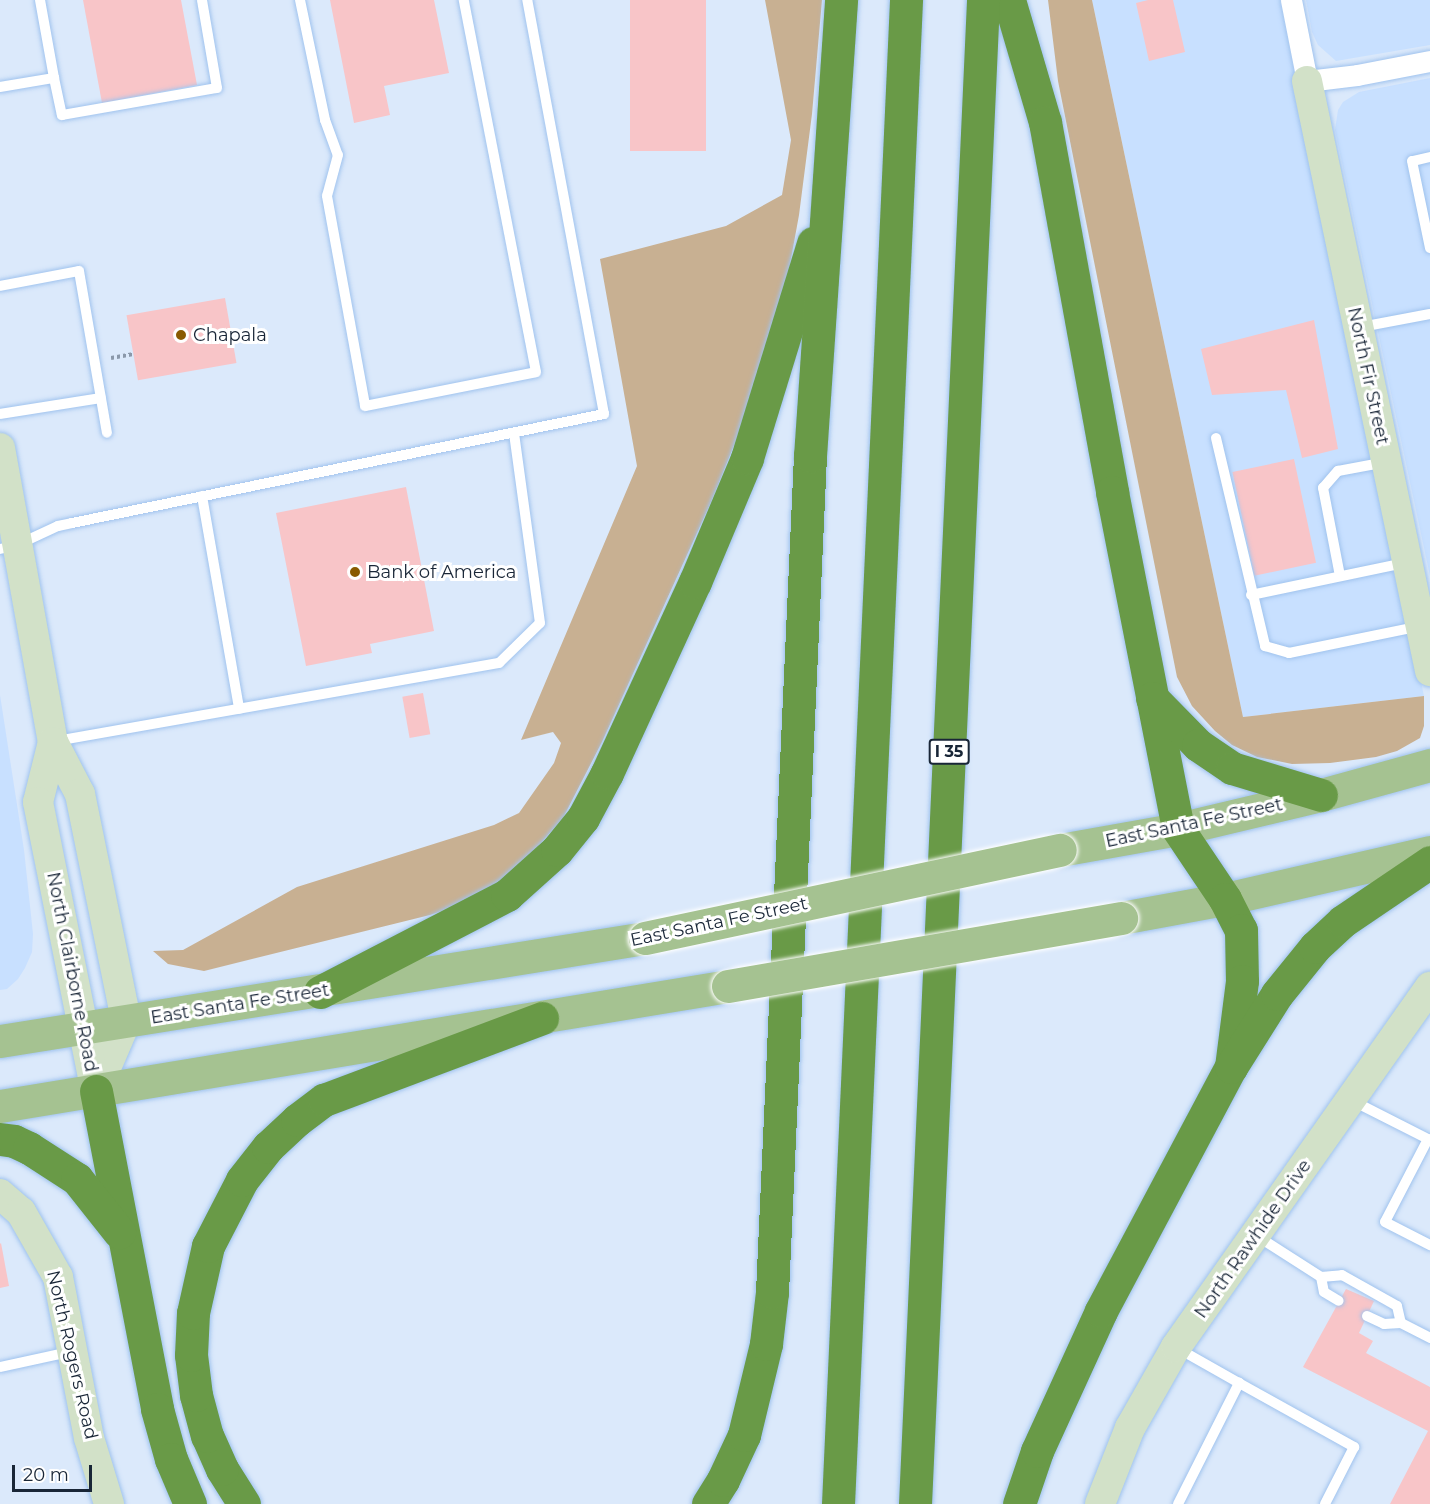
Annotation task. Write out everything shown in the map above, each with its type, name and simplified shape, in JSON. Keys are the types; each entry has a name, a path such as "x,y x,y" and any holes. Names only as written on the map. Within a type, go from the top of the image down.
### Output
{"highway":[{"path":"708,1504 723,1480 744,1435 766,1344 772,1292 810,456 841,0"},
{"path":"838,1504 906,0"},
{"name":"I 35","path":"915,1504 983,0"},
{"path":"1009,0 1045,122 1178,829 1225,899 1241,930 1244,954 1231,1066"},
{"path":"320,992 507,895 557,850 583,818 607,773 690,592 747,458 805,264 827,208"},
{"path":"1152,698 1198,745 1232,768 1321,795"},
{"path":"1019,1504 1036,1451 1071,1373 1231,1066 1277,994 1315,947 1343,921 1430,862"},
{"path":"244,1504 222,1470 207,1436 196,1395 191,1355 193,1313 208,1246 242,1180 268,1147 297,1120 324,1100 542,1018"},
{"path":"96,1091 157,1409 171,1459 190,1504"},
{"path":"0,1139 14,1141 29,1148 77,1179 122,1236"}],"main road":[{"name":"East Santa Fe Street","path":"0,1041 320,992 645,938 1060,850 1178,829 1321,795 1430,765"},
{"path":"0,1106 542,1018 1121,918 1225,899 1430,852"}],"street":[{"path":"1291,0 1306,81 1357,75 1430,61"},
{"name":"North Fir Street","path":"1306,81 1426,646"},
{"name":"North Clairborne Road","path":"2,460 8,547 53,742 80,794 126,1021 96,1091"},
{"name":"North Clairborne Road","path":"53,742 38,802 96,1091"},
{"name":"North Rawhide Drive","path":"1100,1504 1130,1428 1176,1347 1430,987"},
{"name":"North Rogers Road","path":"10,1203 58,1277 89,1438 109,1504"}],"lane":[{"path":"40,0 62,115 217,88 202,0"},
{"path":"300,0 325,120 338,155 327,196 365,406 536,372 464,0"},
{"path":"8,547 58,526 604,414 527,0"},
{"path":"0,87 54,78"},
{"path":"1430,157 1412,161 1430,248"},
{"path":"0,286 79,271 107,433"},
{"path":"1358,328 1430,314"},
{"path":"0,414 101,398"},
{"path":"53,742 499,663 540,623 514,433"},
{"path":"1216,438 1264,646 1289,653 1426,646"},
{"path":"1340,576 1323,488 1338,471 1386,462"},
{"path":"202,496 239,709"},
{"path":"1251,595 1407,562"},
{"path":"1350,1099 1429,1139 1385,1222 1430,1245"},
{"path":"1257,1235 1322,1277 1342,1275 1397,1306 1401,1323"},
{"path":"1322,1277 1324,1292 1340,1302"},
{"path":"1367,1316 1384,1324 1401,1323 1430,1338"},
{"path":"1176,1347 1354,1447 1325,1504"},
{"path":"0,1367 72,1352"},
{"path":"1178,1504 1239,1383"}],"shaded area":[{"path":"765,0 822,0 812,114 799,215 789,270 747,413 712,500 602,742 563,818 516,871 466,903 430,915 204,971 168,964 153,951 183,950 297,887 494,825 519,813 554,763 561,743 553,732 521,740 637,466 600,259 726,226 782,195 791,140"},
{"path":"1048,0 1092,0 1243,717 1424,696 1424,726 1420,738 1397,751 1376,757 1330,763 1292,764 1257,757 1232,745 1215,731 1192,706 1177,677 1058,81"},
{"path":"1092,0 1280,0 1342,312 1424,696 1243,717"},
{"path":"1306,0 1430,0 1430,45 1336,61 1318,45 1312,32"},
{"path":"1430,78 1430,576 1335,130 1338,110 1343,102 1359,92"},
{"path":"0,695 24,850 33,934 32,952 25,968 18,979 7,989 0,990"}],"building":[{"path":"83,0 181,0 197,85 102,103"},
{"path":"330,0 434,0 449,73 384,86 390,115 354,123"},
{"path":"630,0 706,0 706,151 630,151"},
{"path":"1148,0 1173,0 1185,52 1149,61 1136,3"},
{"name":"Chapala","path":"225,298 236,363 138,380 127,315"},
{"path":"1314,320 1338,449 1302,458 1286,390 1212,395 1201,349"},
{"path":"1294,459 1316,563 1254,576 1232,472"},
{"name":"Bank of America","path":"406,487 434,631 370,644 372,653 306,666 276,513"},
{"path":"423,693 430,734 410,738 402,697"},
{"path":"0,1244 9,1286 0,1288"},
{"path":"1346,1289 1374,1301 1359,1333 1373,1341 1366,1353 1430,1387 1430,1504 1390,1504 1428,1431 1303,1367"}],"place":[{"name":"Chapala","path":"181,335"},
{"name":"Bank of America","path":"355,572"}]}
